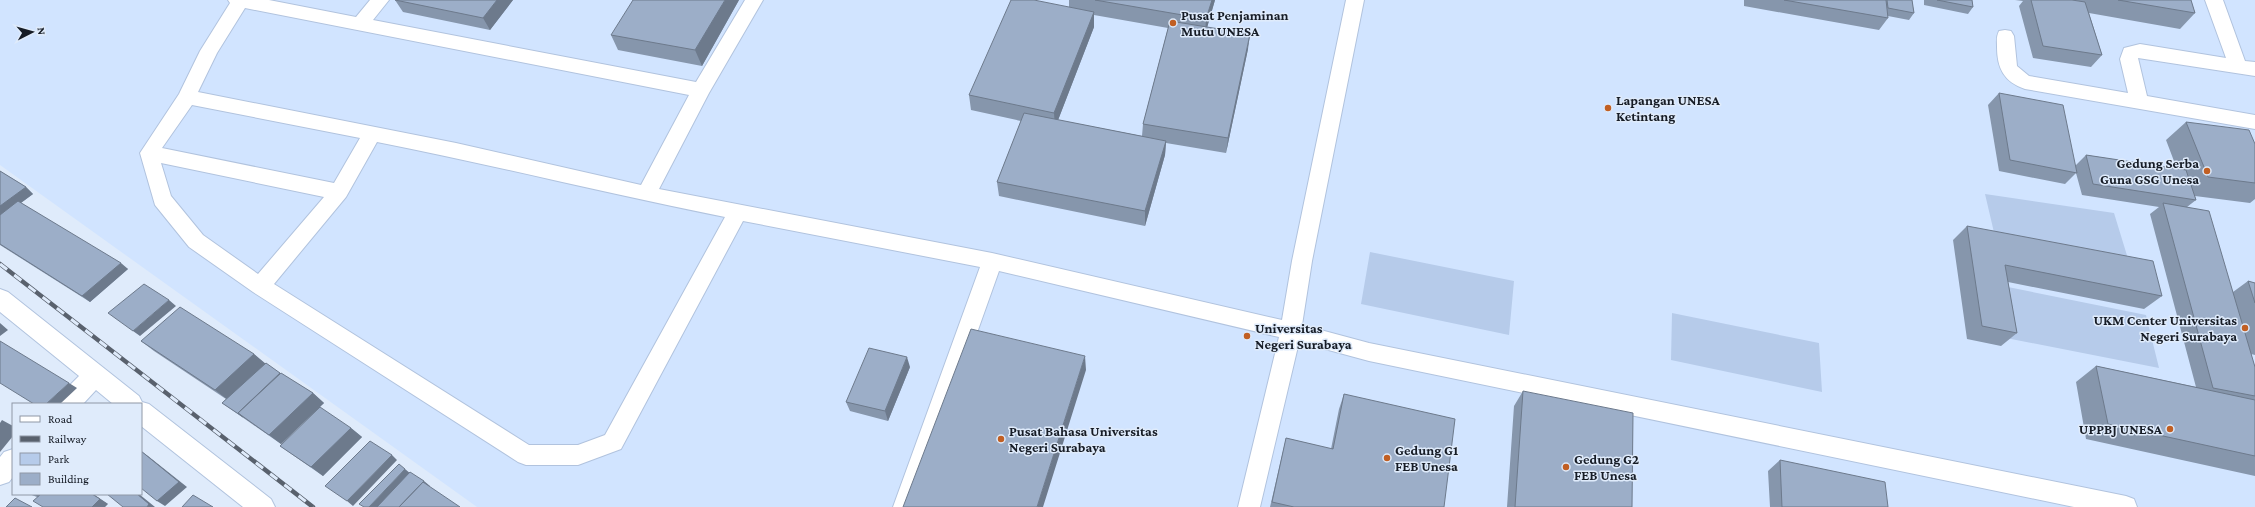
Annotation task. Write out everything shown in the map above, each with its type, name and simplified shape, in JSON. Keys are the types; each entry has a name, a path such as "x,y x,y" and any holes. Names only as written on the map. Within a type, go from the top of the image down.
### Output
{"street":[{"path":"0,299 130,403"},
{"path":"68,403 95,375"},
{"path":"142,413 262,507"},
{"path":"0,474 12,461"}],"lane":[{"path":"701,90 239,0 209,51 187,97 149,153 162,199 196,242 260,286 526,455 578,455 613,442 738,212"},
{"path":"360,24 380,0"},
{"path":"646,194 701,90 754,0"},
{"path":"1249,507 1291,331 1302,261 1355,0"},
{"path":"2214,0 2238,65"},
{"path":"2006,36 2007,68 2013,76 2024,82 2255,122"},
{"path":"2139,102 2129,59 2130,53 2140,51 2238,65 2255,69"},
{"path":"187,97 456,150 646,194 992,261 1291,331 1369,352 2126,507"},
{"path":"260,286 339,192 372,134"},
{"path":"149,153 339,192"},
{"path":"904,507 992,261"}],"shaded area":[{"name":"Universitas Negeri Surabaya","path":"0,0 2255,0 2255,507 477,507 0,165"}],"green space":[{"path":"1985,194 2114,213 2129,262 1996,241"},
{"path":"1370,252 1514,281 1509,335 1361,304"},
{"path":"1998,285 2146,315 2159,368 2006,338"},
{"path":"1672,313 1819,343 1822,392 1671,360"}],"building":[{"path":"395,0 497,0 483,18"},
{"path":"633,0 725,0 695,50 611,35"},
{"path":"1011,0 1034,0 1094,12 1054,113 969,95"},
{"path":"1095,0 1212,0 1206,19"},
{"path":"1784,0 1886,0 1888,18"},
{"path":"1887,0 1912,0 1914,13 1888,8"},
{"path":"1937,0 1972,0 1973,7"},
{"path":"2031,0 2072,0 2085,2 2102,55 2043,46"},
{"path":"2118,0 2191,0 2195,13"},
{"path":"1170,21 1250,34 1228,138 1143,124"},
{"path":"1999,93 2063,105 2077,173 2010,160"},
{"path":"1024,113 1166,141 1145,211 997,182"},
{"path":"2186,122 2249,130 2255,144 2255,183 2208,177"},
{"path":"2086,155 2186,170 2196,200 2093,184"},
{"path":"0,171 26,187 0,206"},
{"path":"18,201 121,263 82,296 0,244 0,215"},
{"path":"2163,203 2209,211 2255,367 2255,396 2213,388"},
{"path":"1967,226 2153,261 2162,296 2005,265 2017,333 1982,326"},
{"path":"2248,281 2255,283 2255,303"},
{"path":"144,284 169,300 133,331 108,313"},
{"path":"180,307 254,354 215,390 141,341"},
{"name":"Pusat Bahasa Universitas Negeri Surabaya","path":"971,329 1085,356 1037,507 903,507"},
{"path":"0,341 69,383 47,403 32,403 0,383"},
{"path":"869,348 907,357 885,411 846,402"},
{"path":"266,363 280,373 238,413 243,417 222,403"},
{"path":"2096,366 2255,400 2255,456 2108,424"},
{"path":"281,373 313,393 269,435 238,413"},
{"name":"Gedung G2 FEB Unesa","path":"1523,391 1633,413 1632,507 1515,507"},
{"name":"Gedung G1 FEB Unesa","path":"1344,394 1455,419 1444,507 1294,507 1272,502 1286,438 1333,449"},
{"path":"320,407 351,428 311,467 280,446"},
{"path":"370,441 392,455 347,501 325,486"},
{"path":"142,452 179,482 157,501 142,489"},
{"path":"1780,460 1885,482 1888,507 1782,507"},
{"path":"399,464 405,469 369,507 364,507 359,504"},
{"path":"410,472 424,481 399,507 377,507"},
{"path":"423,482 460,507 399,507"},
{"path":"40,495 94,495 100,499 92,507 43,507 33,501"},
{"path":"108,495 138,495 149,504 147,507 123,507"},
{"path":"193,495 213,507 182,507"},
{"path":"15,498 32,507 6,507"}],"railway":[{"path":"0,264 313,507"}],"place":[{"name":"Pusat Penjaminan Mutu UNESA","path":"1173,23"},
{"name":"Lapangan UNESA Ketintang","path":"1608,108"},
{"name":"Gedung Serba Guna GSG Unesa","path":"2207,171"},
{"name":"UKM Center Universitas Negeri Surabaya","path":"2245,328"},
{"name":"Universitas Negeri Surabaya","path":"1247,336"},
{"name":"UPPBJ UNESA","path":"2170,429"},
{"name":"Pusat Bahasa Universitas Negeri Surabaya","path":"1001,439"},
{"name":"Gedung G1 FEB Unesa","path":"1387,458"},
{"name":"Gedung G2 FEB Unesa","path":"1566,467"}]}
